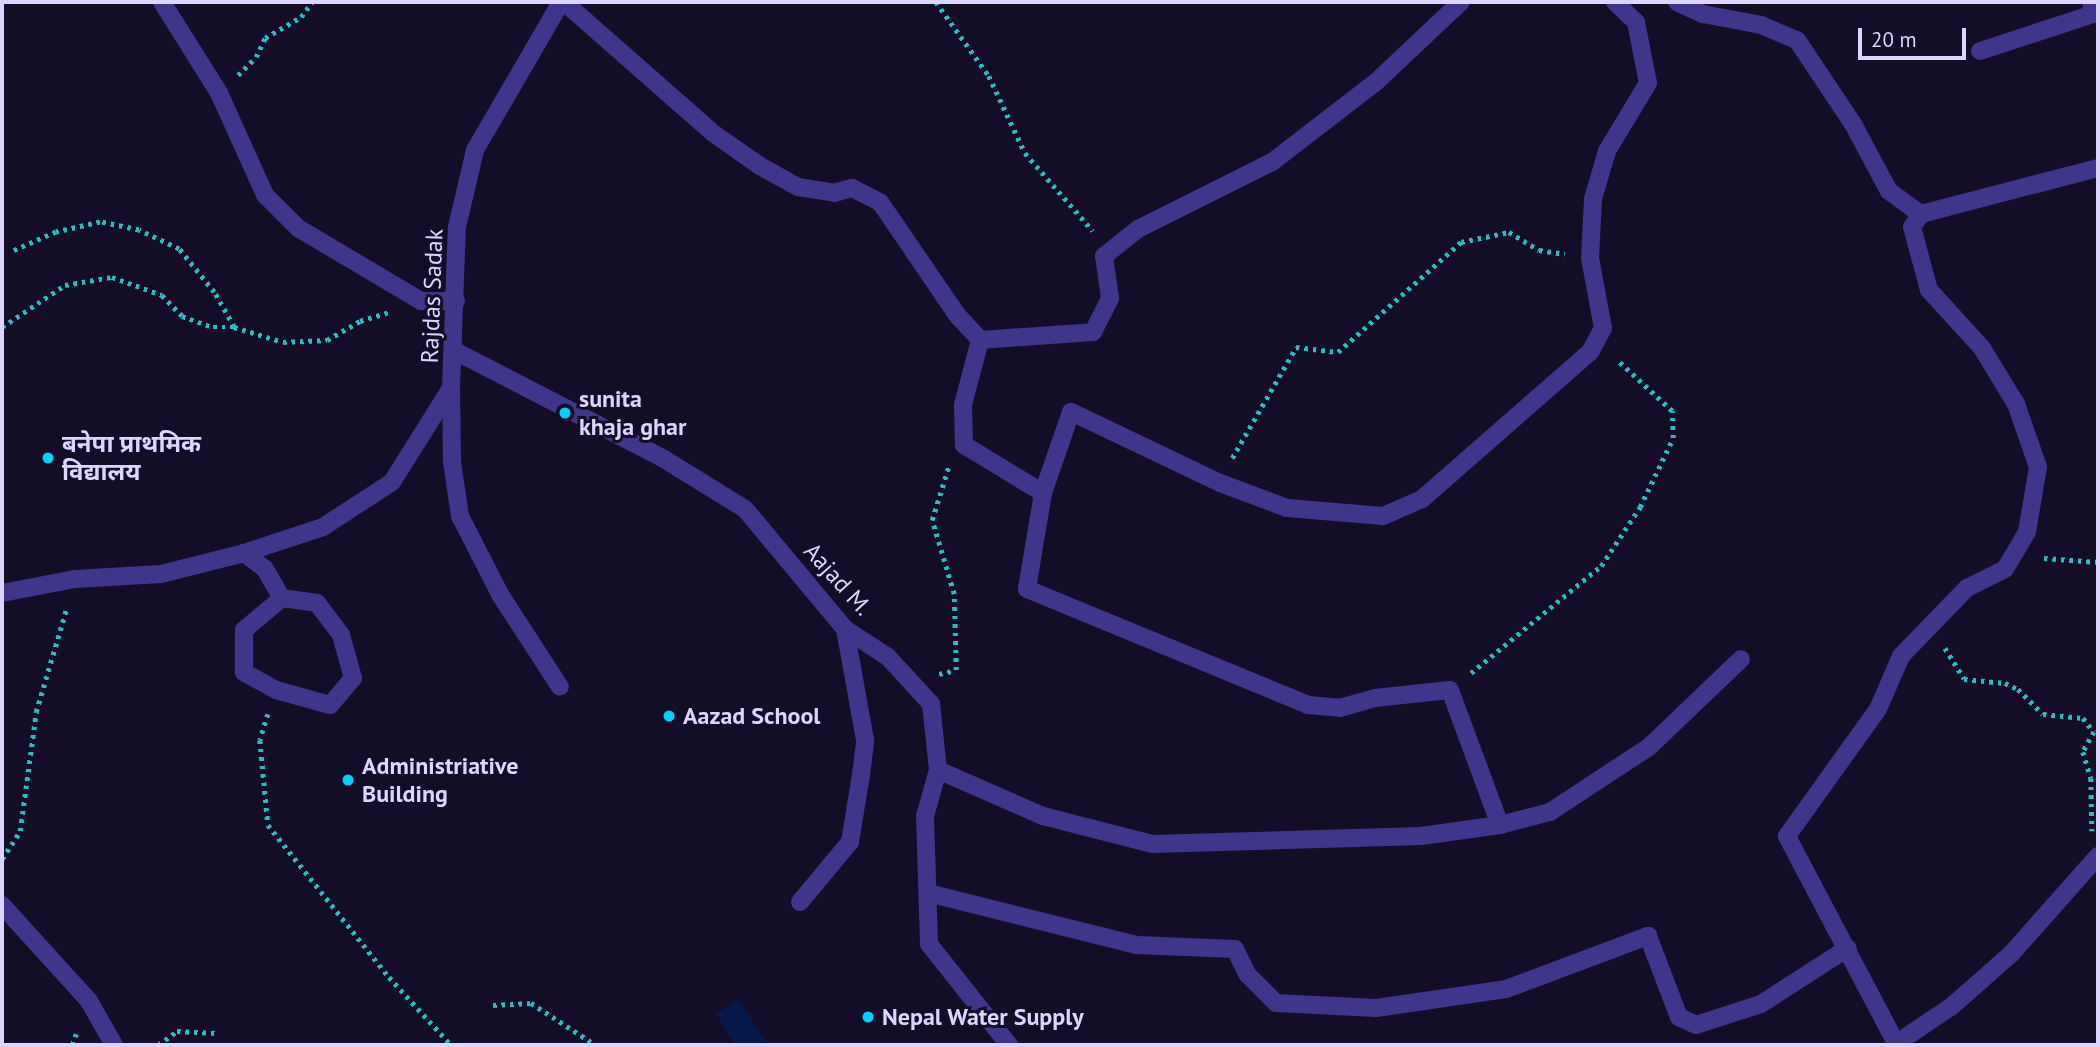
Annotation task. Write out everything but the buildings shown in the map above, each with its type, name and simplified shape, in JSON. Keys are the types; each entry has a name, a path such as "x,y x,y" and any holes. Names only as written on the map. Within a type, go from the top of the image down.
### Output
{"street":[{"path":"162,2 219,93 265,195 298,228 422,301 456,301"},
{"path":"562,2 702,124 760,166 798,187 834,193 852,188 880,202 957,315 980,340"},
{"name":"Rajdas Sadak","path":"2,593 75,579 161,574 244,553 323,527 392,482 452,388 457,228 475,150 562,2"},
{"path":"980,340 1093,332 1110,298 1104,256 1138,229 1272,162 1376,82 1461,2"},
{"path":"1500,825 1450,690 1375,698 1340,708 1308,705 1027,589 1043,493 1071,412 1220,483 1287,508 1383,516 1422,499 1590,352 1603,328 1590,258 1593,198 1607,151 1648,83 1636,22 1615,2"},
{"path":"1677,2 1703,14 1761,25 1797,40 1853,124 1889,191 1920,214"},
{"path":"1980,51 2093,14 2091,2"},
{"path":"2097,850 2011,954 1952,1006 1897,1044 1787,836 1878,709 1901,656 1936,615 1967,589 2005,569 2027,533 2038,467 2016,404 1982,348 1929,290 1912,227 1920,214 2098,168"},
{"path":"980,340 963,405 964,445 1043,493"},
{"name":"Aajad M.","path":"455,351 664,459 745,509 845,629 888,657 931,704 938,770 925,816 929,944 1009,1045"},
{"path":"452,388 452,462 460,516 502,596 560,687"},
{"path":"244,553 265,569 282,598"},
{"path":"282,598 317,603 341,635 353,678 330,705 276,690 244,672 244,630 282,598"},
{"path":"800,902 850,842 865,740 845,629"},
{"path":"938,770 1043,816 1153,844 1420,836 1500,825 1550,811 1648,747 1741,659"},
{"path":"928,893 1136,945 1235,949 1247,974 1276,1003 1376,1008 1506,989 1648,936 1679,1017 1696,1025 1761,1004 1848,948"},
{"path":"2,905 89,1001 114,1045"}],"path":[{"path":"219,93 256,57 265,38 301,17 312,2"},
{"path":"936,2 989,76 1025,152 1103,243 1104,256"},
{"path":"13,251 56,232 100,222 139,230 179,249 234,327"},
{"path":"1220,483 1252,419 1296,348 1338,352 1461,242 1509,232 1539,250 1590,258"},
{"path":"2,327 65,285 112,277 162,295 182,316 213,327 234,327 283,342 327,340 360,321 422,301"},
{"path":"1450,690 1601,566 1640,507 1673,438 1672,411 1659,397 1614,357 1590,352"},
{"path":"915,687 931,676 956,670 954,594 933,537 932,520 949,466 964,445"},
{"path":"2027,533 2041,558 2098,562"},
{"path":"2,859 20,831 36,712 75,579"},
{"path":"1936,615 1929,625 1964,679 2005,683 2018,689 2043,714 2083,718 2094,732 2083,752 2091,778 2089,822 2097,850"},
{"path":"276,690 260,740 268,825 389,977 451,1045"},
{"path":"493,1005 531,1003 596,1045"},
{"path":"158,1045 177,1031 216,1033"}],"water":[{"path":"738,999 768,1045 735,1045 716,1014"}],"place":[{"name":"sunita khaja ghar","path":"565,413"},
{"name":"बनेपा प्राथमिक विद्यालय","path":"48,458"},
{"name":"Aazad School","path":"669,716"},
{"name":"Administriative Building","path":"348,780"},
{"name":"Nepal Water Supply","path":"868,1017"}]}
